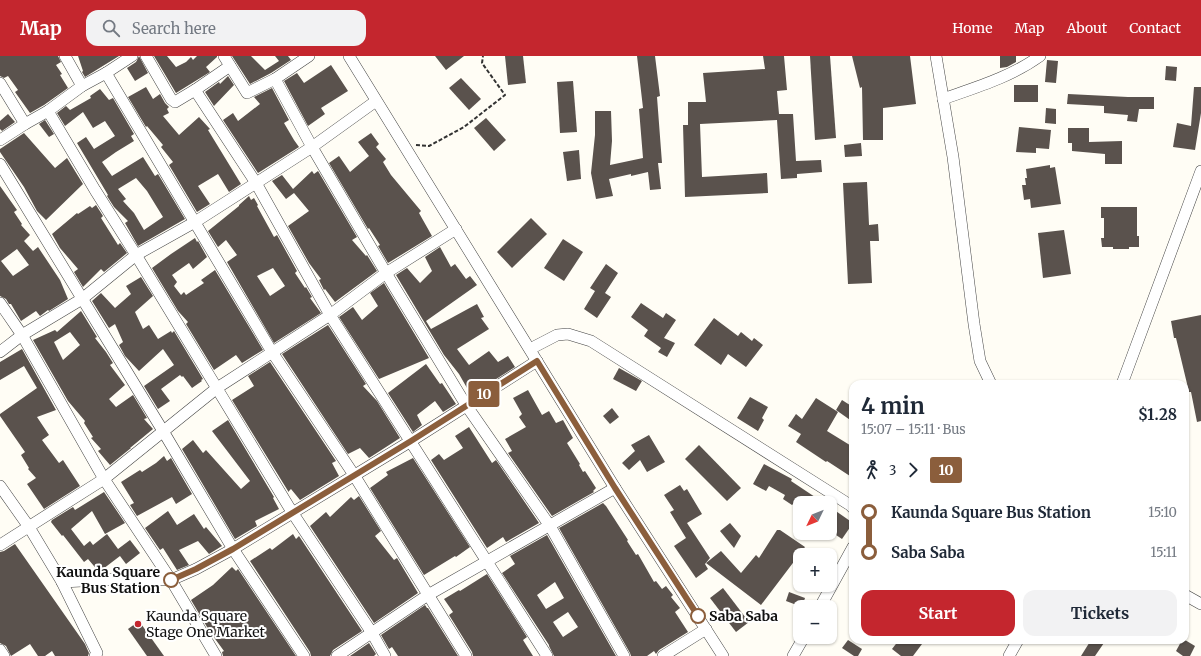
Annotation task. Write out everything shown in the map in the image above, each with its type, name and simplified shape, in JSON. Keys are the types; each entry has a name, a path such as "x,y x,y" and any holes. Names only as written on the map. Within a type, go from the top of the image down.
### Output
{"street":[{"path":"65,56 82,86"},
{"path":"0,140 48,111 82,86 106,73 132,56"},
{"path":"146,56 172,101 176,102 195,90 227,61 247,93 274,79 309,56"},
{"path":"349,56 615,488 723,656"},
{"path":"936,56 953,157 974,324 980,360 989,380"},
{"path":"943,99 993,82 1026,66 1040,56"},
{"path":"106,73 272,352 354,476 466,656"},
{"path":"274,79 312,147 466,405 550,526 624,656"},
{"path":"0,83 25,124"},
{"path":"195,90 256,184 330,315 546,656"},
{"path":"0,352 22,335 82,299 136,254 195,222 256,184 312,147 376,101"},
{"path":"48,111 292,512 372,633 385,656"},
{"path":"0,164 163,431 233,549 304,656"},
{"path":"1123,380 1201,171"},
{"path":"0,546 104,479 217,388 330,315 386,272 456,229"},
{"path":"0,303 22,335 104,479 171,580 216,656"},
{"path":"530,350 557,335 568,334 591,341 849,504"},
{"path":"62,582 136,579 171,580 196,569 233,549 292,512 354,476 537,361"},
{"path":"0,486 29,527 62,582 96,653 95,656"},
{"path":"337,656 428,595 615,488"},
{"path":"824,600 849,554"},
{"path":"1189,597 1201,604"},
{"path":"663,656 706,629"},
{"path":"793,656 800,644"},
{"path":"1009,656 1016,644"},
{"path":"0,650 4,656"}],"path":[{"path":"404,144 429,146 464,127 505,95 482,63 483,56"}],"building":[{"path":"0,56 58,56 61,62 56,65 68,88 30,113 15,92 18,90 8,76 4,78 0,76"},
{"path":"78,56 119,56 85,77 82,72 83,71"},
{"path":"139,56 148,73 135,81 127,68 136,62"},
{"path":"154,56 167,56 176,67 186,62 191,57 193,60 197,56 217,57 206,67 210,72 176,93"},
{"path":"232,56 251,56 265,70 279,61 275,56 288,56 291,60 250,84"},
{"path":"435,56 464,56 446,70"},
{"path":"505,56 523,56 526,83 508,85"},
{"path":"637,56 655,56 660,96 657,97 662,163 658,163 661,189 650,190 648,172 631,176 631,174 609,179 613,196 596,199 591,173 595,135 595,111 611,111 612,141 610,165 643,158 639,109 643,108"},
{"path":"763,56 784,56 787,90 777,91 779,114 793,114 796,161 821,160 822,172 797,174 797,178 781,179 777,120 700,124 702,177 767,173 768,193 685,197 683,125 688,125 688,102 706,102 703,73 765,69"},
{"path":"810,56 830,56 836,138 815,140"},
{"path":"852,56 910,56 916,104 883,108 883,140 863,140 862,87 860,88"},
{"path":"1000,56 1016,56 1016,62 1007,67 1000,68"},
{"path":"1047,60 1058,61 1056,83 1045,82"},
{"path":"331,65 348,91 321,108 325,114 308,126 284,81 297,73 304,83"},
{"path":"1166,66 1177,67 1176,81 1165,80"},
{"path":"228,76 234,85 214,106 205,92 219,82 220,84"},
{"path":"461,78 481,99 469,110 449,88"},
{"path":"573,81 577,132 560,133 557,82"},
{"path":"1014,85 1038,85 1038,102 1014,102"},
{"path":"146,87 153,99 160,94 169,107 167,109 169,113 163,116 179,135 199,117 210,129 208,130 241,184 229,192 218,174 198,186 210,204 197,212 169,165 173,162 161,147 163,145 147,126 146,127 128,97"},
{"path":"1194,87 1201,87 1201,113 1195,150 1173,147 1177,123 1191,126"},
{"path":"272,88 289,120 284,123 299,147 258,173 223,120 233,113 238,121 260,104 254,97"},
{"path":"100,89 109,100 113,98 134,134 131,136 134,141 102,162 112,176 143,157 155,176 158,174 185,219 138,246 125,223 128,221 114,207 77,143 86,137 94,149 115,136 105,121 93,128 83,112 65,126 57,113 66,106 70,110 91,98 90,96","holes":["136,178 147,191 163,217 144,230 134,213 123,201 126,199 118,189"]},
{"path":"1068,94 1154,97 1154,109 1139,109 1137,122 1127,121 1128,115 1104,113 1104,106 1067,104"},
{"path":"1046,108 1056,109 1056,124 1045,123"},
{"path":"8,114 15,122 2,131 0,129 0,121"},
{"path":"486,118 506,140 494,151 474,128"},
{"path":"45,120 54,134 49,137 39,124"},
{"path":"1019,127 1051,130 1049,149 1036,148 1036,153 1016,152"},
{"path":"1068,128 1089,128 1089,142 1122,141 1122,164 1105,164 1105,154 1072,151 1072,143 1068,143"},
{"path":"24,133 55,168 67,158 83,184 46,220 37,211 24,187 0,152 0,149"},
{"path":"371,133 379,144 376,147 386,159 383,162 391,175 421,211 419,213 432,236 388,263 378,246 380,245 369,228 368,229 329,163 339,156 350,172 369,156 358,142"},
{"path":"861,143 862,156 845,157 844,145"},
{"path":"579,150 581,179 567,181 563,152"},
{"path":"1050,165 1050,168 1055,167 1061,204 1031,208 1030,199 1024,200 1022,185 1026,185 1026,169"},
{"path":"312,171 314,174 318,171 357,237 352,240 366,256 367,255 377,271 335,302 325,289 324,290 319,280 321,279 309,263 288,226 309,211 294,193 286,199 272,181 282,175 293,189"},
{"path":"867,182 869,225 878,224 879,241 870,241 872,283 848,284 843,183"},
{"path":"0,186 17,210 14,212 22,224 21,225 30,235 24,241 33,251 38,247 60,280 68,299 40,316 36,311 21,321 11,304 0,296","holes":["17,249 29,265 13,276 1,261"]},
{"path":"249,196 251,200 254,198 274,237 277,235 297,271 295,273 305,288 306,287 312,297 310,298 321,313 274,343 227,262 237,255 226,240 218,247 208,231","holes":["273,268 285,286 270,296 257,276"]},
{"path":"96,205 103,216 101,218 118,245 120,243 127,253 104,272 101,269 83,287 74,272 78,269 60,248 52,234 77,213 78,214 90,206 92,208"},
{"path":"1101,207 1137,207 1137,236 1139,236 1139,247 1129,247 1129,249 1113,249 1113,247 1102,247 1101,238 1104,238 1104,218 1101,218"},
{"path":"531,218 547,234 512,268 497,252"},
{"path":"1064,230 1071,274 1043,278 1038,233"},
{"path":"195,238 207,257 193,269 189,263 172,275 177,282 174,286 181,295 184,292 186,295 204,283 201,280 215,270 263,350 242,363 236,355 214,370 186,324 188,322 178,311 152,268"},
{"path":"563,239 583,252 564,281 544,268"},
{"path":"440,247 451,267 455,264 466,279 470,276 477,285 426,321 431,329 477,304 484,317 481,318 489,329 457,349 469,365 489,351 498,362 508,356 515,367 471,395 459,374 444,355 396,275 407,268 420,283 432,271 425,257"},
{"path":"606,264 618,273 605,293 611,297 597,318 584,309 595,291 590,288"},
{"path":"141,277 153,296 135,312 143,329 149,325 158,339 171,331 172,333 174,331 203,379 192,388 183,376 182,377 180,375 161,389 170,401 158,409 144,386 174,365 163,349 139,371 125,356 119,345 123,342 115,324 109,328 92,301 101,293 115,308 131,294 126,286"},
{"path":"384,283 429,358 379,379 339,317 353,307 362,320 378,306 370,293"},
{"path":"641,303 663,318 666,313 676,320 664,338 675,343 667,357 658,352 661,348 644,336 648,330 631,317"},
{"path":"81,311 97,337 95,338 113,363 110,365 125,385 109,399 116,407 133,395 147,418 144,419 153,429 110,465 98,451 101,449 91,438 93,437 84,423 85,421 68,401 33,340 55,330 57,332","holes":["70,332 80,345 63,360 54,342"]},
{"path":"1201,315 1201,421 1197,422 1191,392 1189,392 1189,380 1186,380 1176,338 1174,338 1171,321"},
{"path":"714,318 738,336 741,332 752,341 754,338 763,345 746,367 728,354 721,365 694,345"},
{"path":"328,325 366,384 363,386 377,401 400,438 369,458 360,448 348,454 282,354"},
{"path":"22,349 56,410 37,417 49,435 42,440 59,463 63,460 80,486 44,509 27,484 36,478 28,469 29,468 21,455 25,452 0,416 0,414 37,388 24,366 0,380 0,362"},
{"path":"270,362 336,461 332,463 339,476 300,500 291,489 288,492 232,400 254,386 248,376"},
{"path":"426,364 440,384 442,383 456,404 443,412 435,401 417,415 422,425 413,432 388,393"},
{"path":"619,368 642,381 636,391 613,379"},
{"path":"528,390 542,415 549,411 556,423 563,420 573,438 567,443 580,464 579,465 583,472 585,471 596,488 593,491 594,492 552,516 508,453 512,451 505,439 526,427 519,417 522,414 513,398"},
{"path":"750,397 768,407 762,418 764,420 758,431 737,418"},
{"path":"816,398 838,412 827,431 849,445 849,475 796,442 801,434 788,426 796,414 802,419"},
{"path":"842,400 849,404 849,419 836,410"},
{"path":"612,408 619,417 610,424 603,416"},
{"path":"228,420 274,497 273,498 279,509 255,521 257,526 235,539 182,449 193,440 203,453 206,450 241,489 250,481 212,431"},
{"path":"469,427 492,463 496,460 539,523 506,542 503,537 487,548 431,460 439,454 444,460 463,448 455,436"},
{"path":"649,435 665,462 647,472 640,460 629,470 622,463 635,451 631,445"},
{"path":"699,445 741,488 727,501 685,459"},
{"path":"164,456 167,461 171,458 192,494 176,504 172,497 137,516 130,505 134,503 121,482 140,470 142,472"},
{"path":"413,458 470,547 456,557 455,556 424,575 370,488 388,475 386,472"},
{"path":"764,464 792,479 791,481 814,496 793,496 792,505 783,499 785,495 769,486 766,491 753,484"},
{"path":"680,485 684,491 687,489 702,514 687,523 710,558 705,564 708,569 696,578 674,546 686,538 670,512 674,510 664,495"},
{"path":"104,492 125,523 105,534 92,511 71,529 84,546 90,541 93,545 107,534 118,549 130,540 140,553 126,564 120,556 99,572 88,559 84,562 51,522 73,507 75,510"},
{"path":"359,496 381,531 375,536 394,560 397,558 418,593 374,623 310,526 326,512 330,517 351,497 354,500"},
{"path":"603,503 628,540 627,541 636,555 638,554 654,582 656,581 662,589 666,586 673,595 671,597 680,608 675,612 688,632 659,650 656,654 654,651 647,656 631,656 559,528"},
{"path":"168,511 177,525 194,514 204,529 206,527 222,546 209,554 198,541 179,550 189,565 177,570 163,548 160,550 145,528"},
{"path":"837,512 849,520 849,529 842,539 837,536"},
{"path":"730,523 741,536 734,548 720,531"},
{"path":"777,530 780,530 805,547 793,548 793,563 761,605 706,563 721,551 741,573 756,555 759,558"},
{"path":"293,534 296,539 299,536 362,631 333,650 330,656 311,656 310,652 250,561 270,548 272,550"},
{"path":"547,535 616,656 554,656 549,645 502,573 515,564 510,556","holes":["555,582 564,598 546,609 537,595","568,612 578,627 563,637 553,622"]},
{"path":"15,544 85,644 89,653 88,656 55,656 52,651 45,656 38,656 30,644 11,656 6,646 0,643 0,552"},
{"path":"232,567 236,571 238,569 296,656 223,656 222,652 224,651 210,632 191,600 213,585"},
{"path":"487,574 527,637 523,640 533,656 473,656 449,615 453,612 444,599"},
{"path":"723,588 749,622 736,632 710,598"},
{"path":"789,592 805,598 804,600 793,600 793,604 786,601"},
{"path":"425,605 458,656 398,656 392,647 389,649 381,635"},
{"path":"139,621 164,656 147,656 128,629"},
{"path":"848,640 849,644 854,644 862,649 858,656 854,656 842,648"},
{"path":"1189,642 1195,646 1190,656 1183,656 1176,651 1180,644 1189,644"},
{"path":"369,643 376,654 374,656 350,656"},
{"path":"896,644 922,644 913,656 901,656 892,649"},
{"path":"1088,644 1103,644 1095,656 1081,656"}],"bus line":[{"name":"10","path":"171,580 196,569 233,549 411,441 537,361 615,488 698,616"}],"place":[{"name":"Kaunda Square Bus Station","path":"171,580"},
{"name":"Saba Saba","path":"698,616"},
{"name":"Kaunda Square Stage One Market","path":"138,624"}]}
